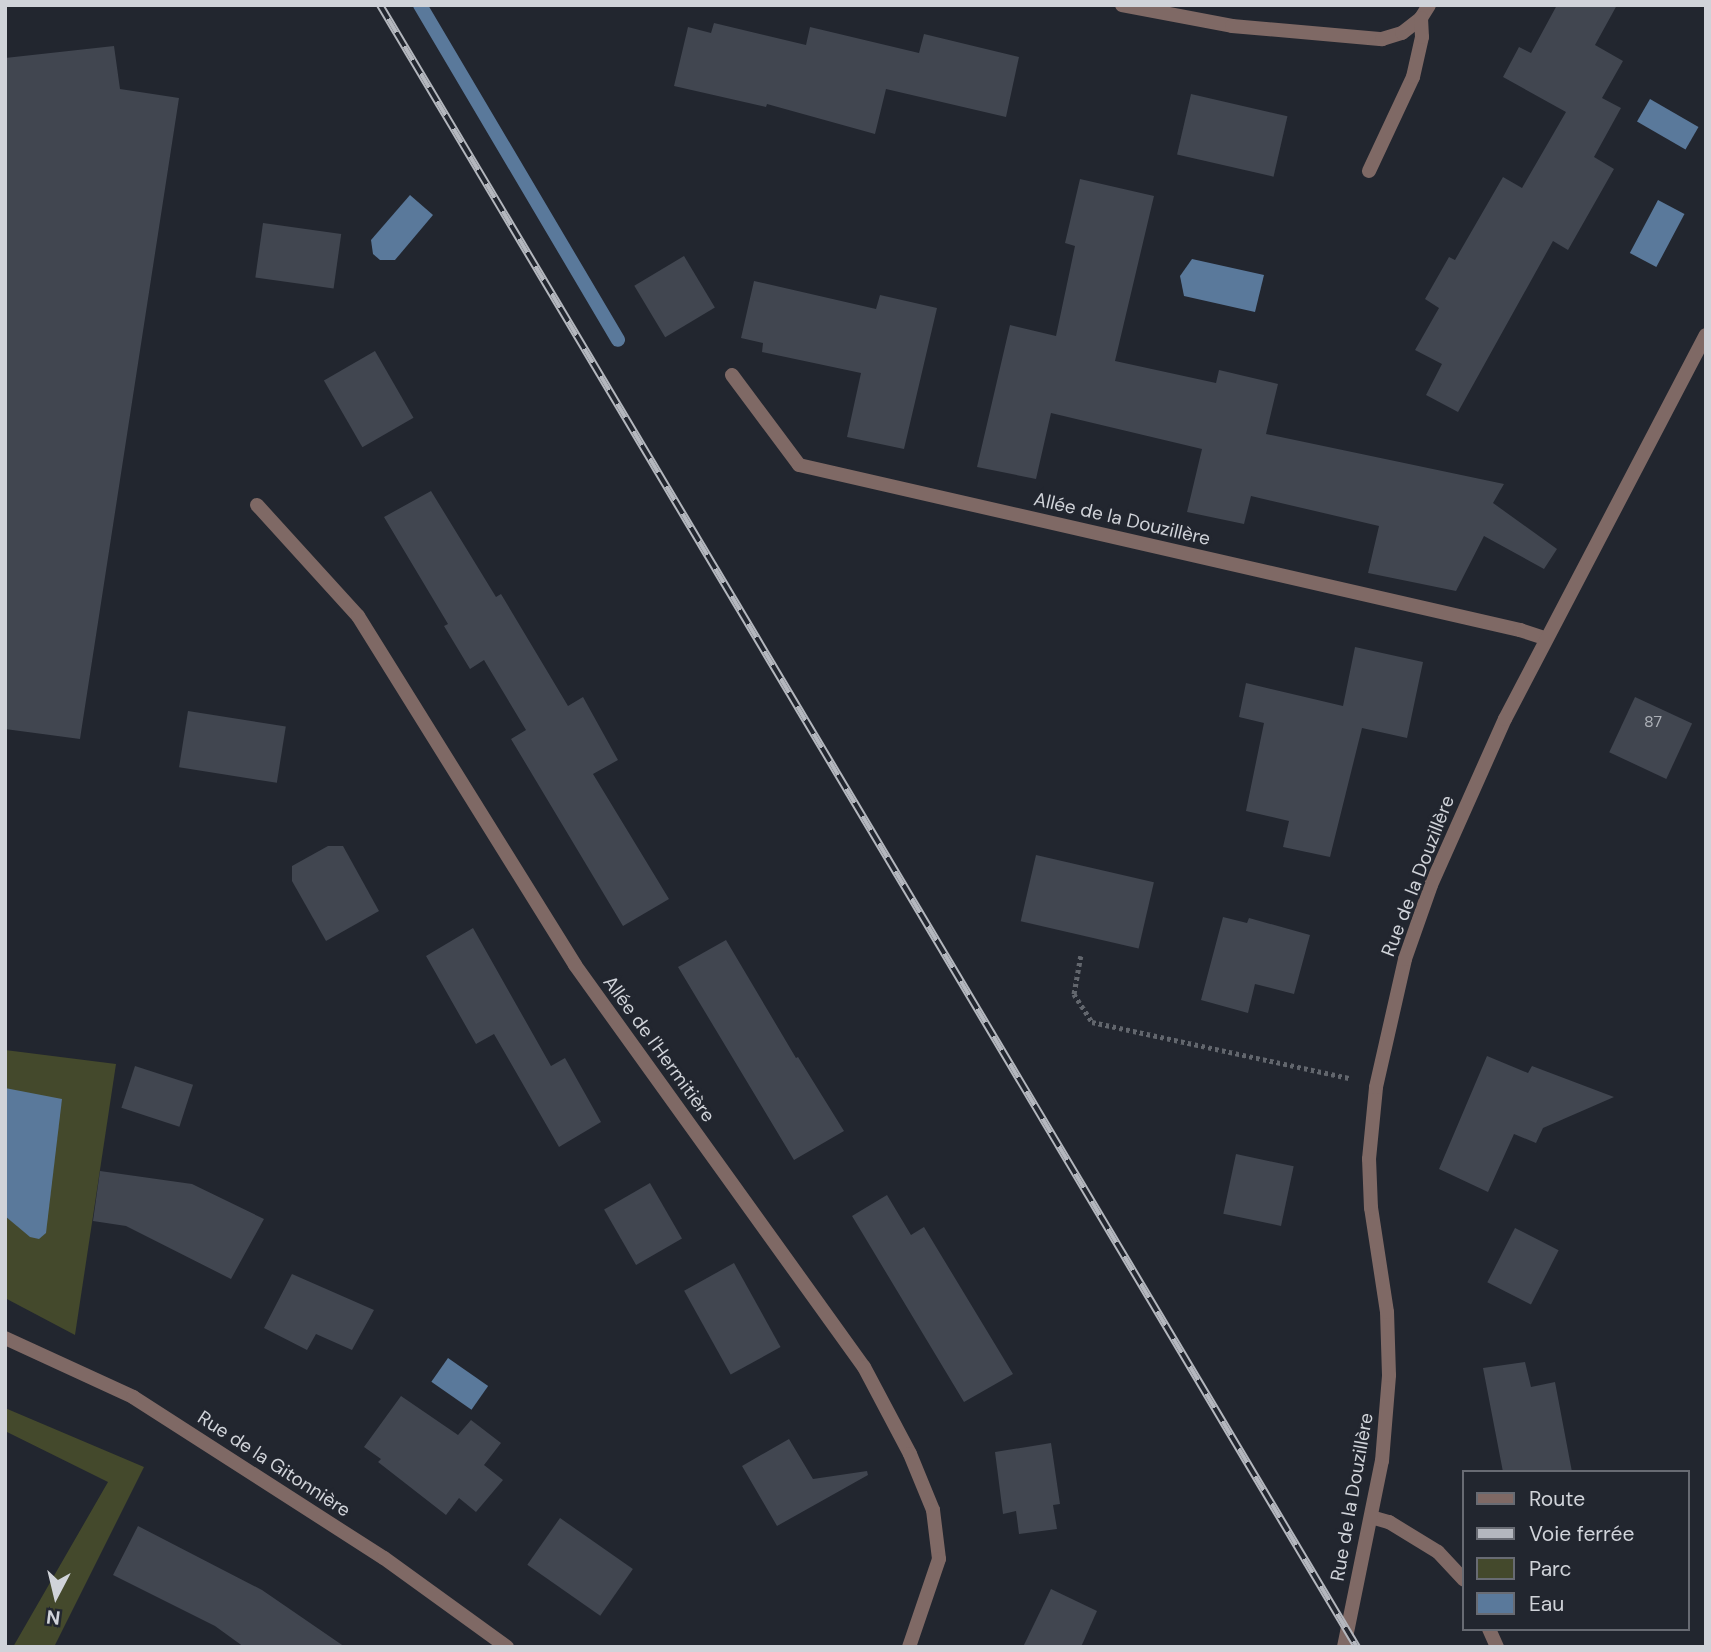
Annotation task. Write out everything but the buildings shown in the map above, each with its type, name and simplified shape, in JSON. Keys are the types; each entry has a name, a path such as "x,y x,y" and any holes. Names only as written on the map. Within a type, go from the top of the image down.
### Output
{"street":[{"path":"1122,5 1232,26 1363,39 1382,39 1402,33 1421,18 1429,5"},
{"path":"1369,171 1413,77 1420,48 1421,18"},
{"name":"Rue de la Douzillère","path":"1344,1647 1381,1461 1389,1375 1387,1312 1371,1208 1369,1159 1376,1087 1405,959 1431,885 1505,719 1706,334"},
{"name":"Allée de la Douzillère","path":"732,375 799,465 1520,630 1545,638"},
{"name":"Allée de l'Hermitière","path":"257,505 358,616 575,965 864,1367 910,1454 933,1510 939,1559 909,1647"},
{"name":"Rue de la Gitonnière","path":"5,1338 134,1397 384,1558 507,1647"},
{"path":"1371,1517 1389,1522 1438,1552 1462,1578"},
{"path":"1490,1631 1497,1647"}],"path":[{"path":"1082,956 1074,994 1092,1022 1354,1079 1376,1087"}],"green space":[{"path":"5,1050 116,1064 75,1335 5,1298"},
{"path":"5,1408 144,1467 54,1647 13,1647 108,1482 5,1431"}],"water":[{"path":"1650,99 1698,127 1685,150 1637,122"},
{"path":"410,195 433,215 395,260 380,260 373,254 371,240"},
{"path":"1658,200 1684,214 1656,267 1630,253"},
{"path":"1192,259 1264,275 1255,312 1184,296 1180,276"},
{"path":"5,1088 62,1099 46,1233 39,1239 30,1237 5,1216"},
{"path":"448,1358 488,1386 472,1410 431,1382"}],"waterway":[{"path":"420,5 618,340"}],"railway":[{"path":"380,5 1357,1647"}]}
